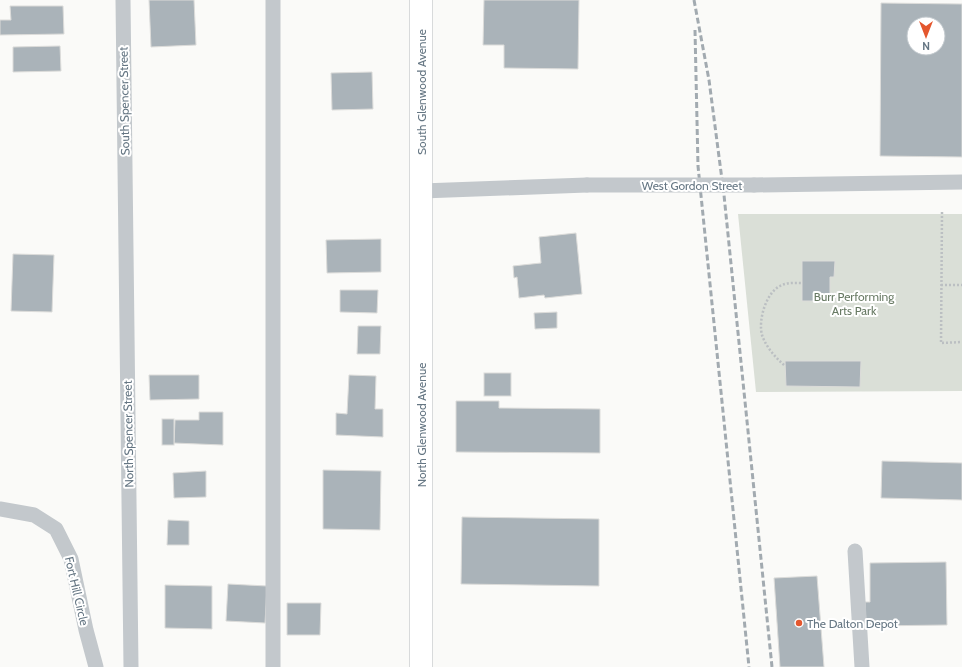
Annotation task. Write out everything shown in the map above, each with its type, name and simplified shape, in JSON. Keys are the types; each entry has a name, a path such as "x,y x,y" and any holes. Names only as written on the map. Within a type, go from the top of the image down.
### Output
{"main road":[{"name":"South Glenwood Avenue","path":"421,0 422,187"},
{"name":"North Glenwood Avenue","path":"421,667 422,187"}],"street":[{"name":"South Spencer Street","path":"122,0 124,201"},
{"path":"272,667 273,0"},
{"name":"West Gordon Street","path":"422,187 962,182"},
{"name":"North Spencer Street","path":"124,201 131,667"},
{"name":"Fort Hill Circle","path":"0,509 34,515 56,529 71,559 86,630 96,667"},
{"path":"855,550 862,667"}],"path":[{"path":"942,212 941,343 962,342"},
{"path":"784,364 770,350 765,342 762,334 763,314 766,303 780,286 802,283"},
{"path":"941,285 962,285"}],"green space":[{"name":"Burr Performing Arts Park","path":"738,214 962,214 962,391 756,392"}],"building":[{"path":"149,0 194,0 196,45 151,47"},
{"path":"484,0 579,0 578,69 504,68 504,45 483,45"},
{"path":"881,3 962,4 962,157 880,156"},
{"path":"10,6 63,6 64,34 0,35 0,20 11,20"},
{"path":"60,46 61,71 13,72 13,47"},
{"path":"372,72 373,109 332,110 331,73"},
{"path":"576,233 582,294 545,298 544,295 519,298 517,277 514,278 513,266 541,263 539,237"},
{"path":"381,239 381,272 327,273 326,240"},
{"path":"13,254 54,255 52,312 11,311"},
{"path":"802,261 835,261 834,277 830,277 830,301 802,301"},
{"path":"340,290 378,290 377,313 340,312"},
{"path":"557,312 557,328 535,329 534,313"},
{"path":"358,326 381,326 380,354 357,354"},
{"path":"785,361 861,361 860,387 786,386"},
{"path":"484,373 511,373 511,396 484,396"},
{"path":"149,375 199,375 199,399 150,400"},
{"path":"349,375 376,376 375,409 383,409 383,437 336,435 336,413 347,414"},
{"path":"456,401 499,401 499,408 600,409 600,453 456,452"},
{"path":"199,412 223,412 223,445 174,443 175,420 199,420"},
{"path":"162,419 174,419 174,445 162,445"},
{"path":"882,461 962,463 962,500 881,498"},
{"path":"323,470 381,471 380,530 323,529"},
{"path":"206,471 206,497 174,498 173,473"},
{"path":"462,517 599,519 599,586 461,584"},
{"path":"168,520 189,521 189,545 167,545"},
{"path":"946,562 947,625 866,626 865,602 870,602 870,563"},
{"name":"The Dalton Depot","path":"817,576 824,667 780,667 774,578"},
{"path":"228,584 267,586 265,623 226,621"},
{"path":"165,585 212,586 212,629 165,628"},
{"path":"287,603 321,603 320,635 287,635"}],"railway":[{"path":"694,0 709,80 724,195 772,667"},
{"path":"695,30 698,166 749,667"}],"place":[{"name":"The Dalton Depot","path":"799,623"}]}
